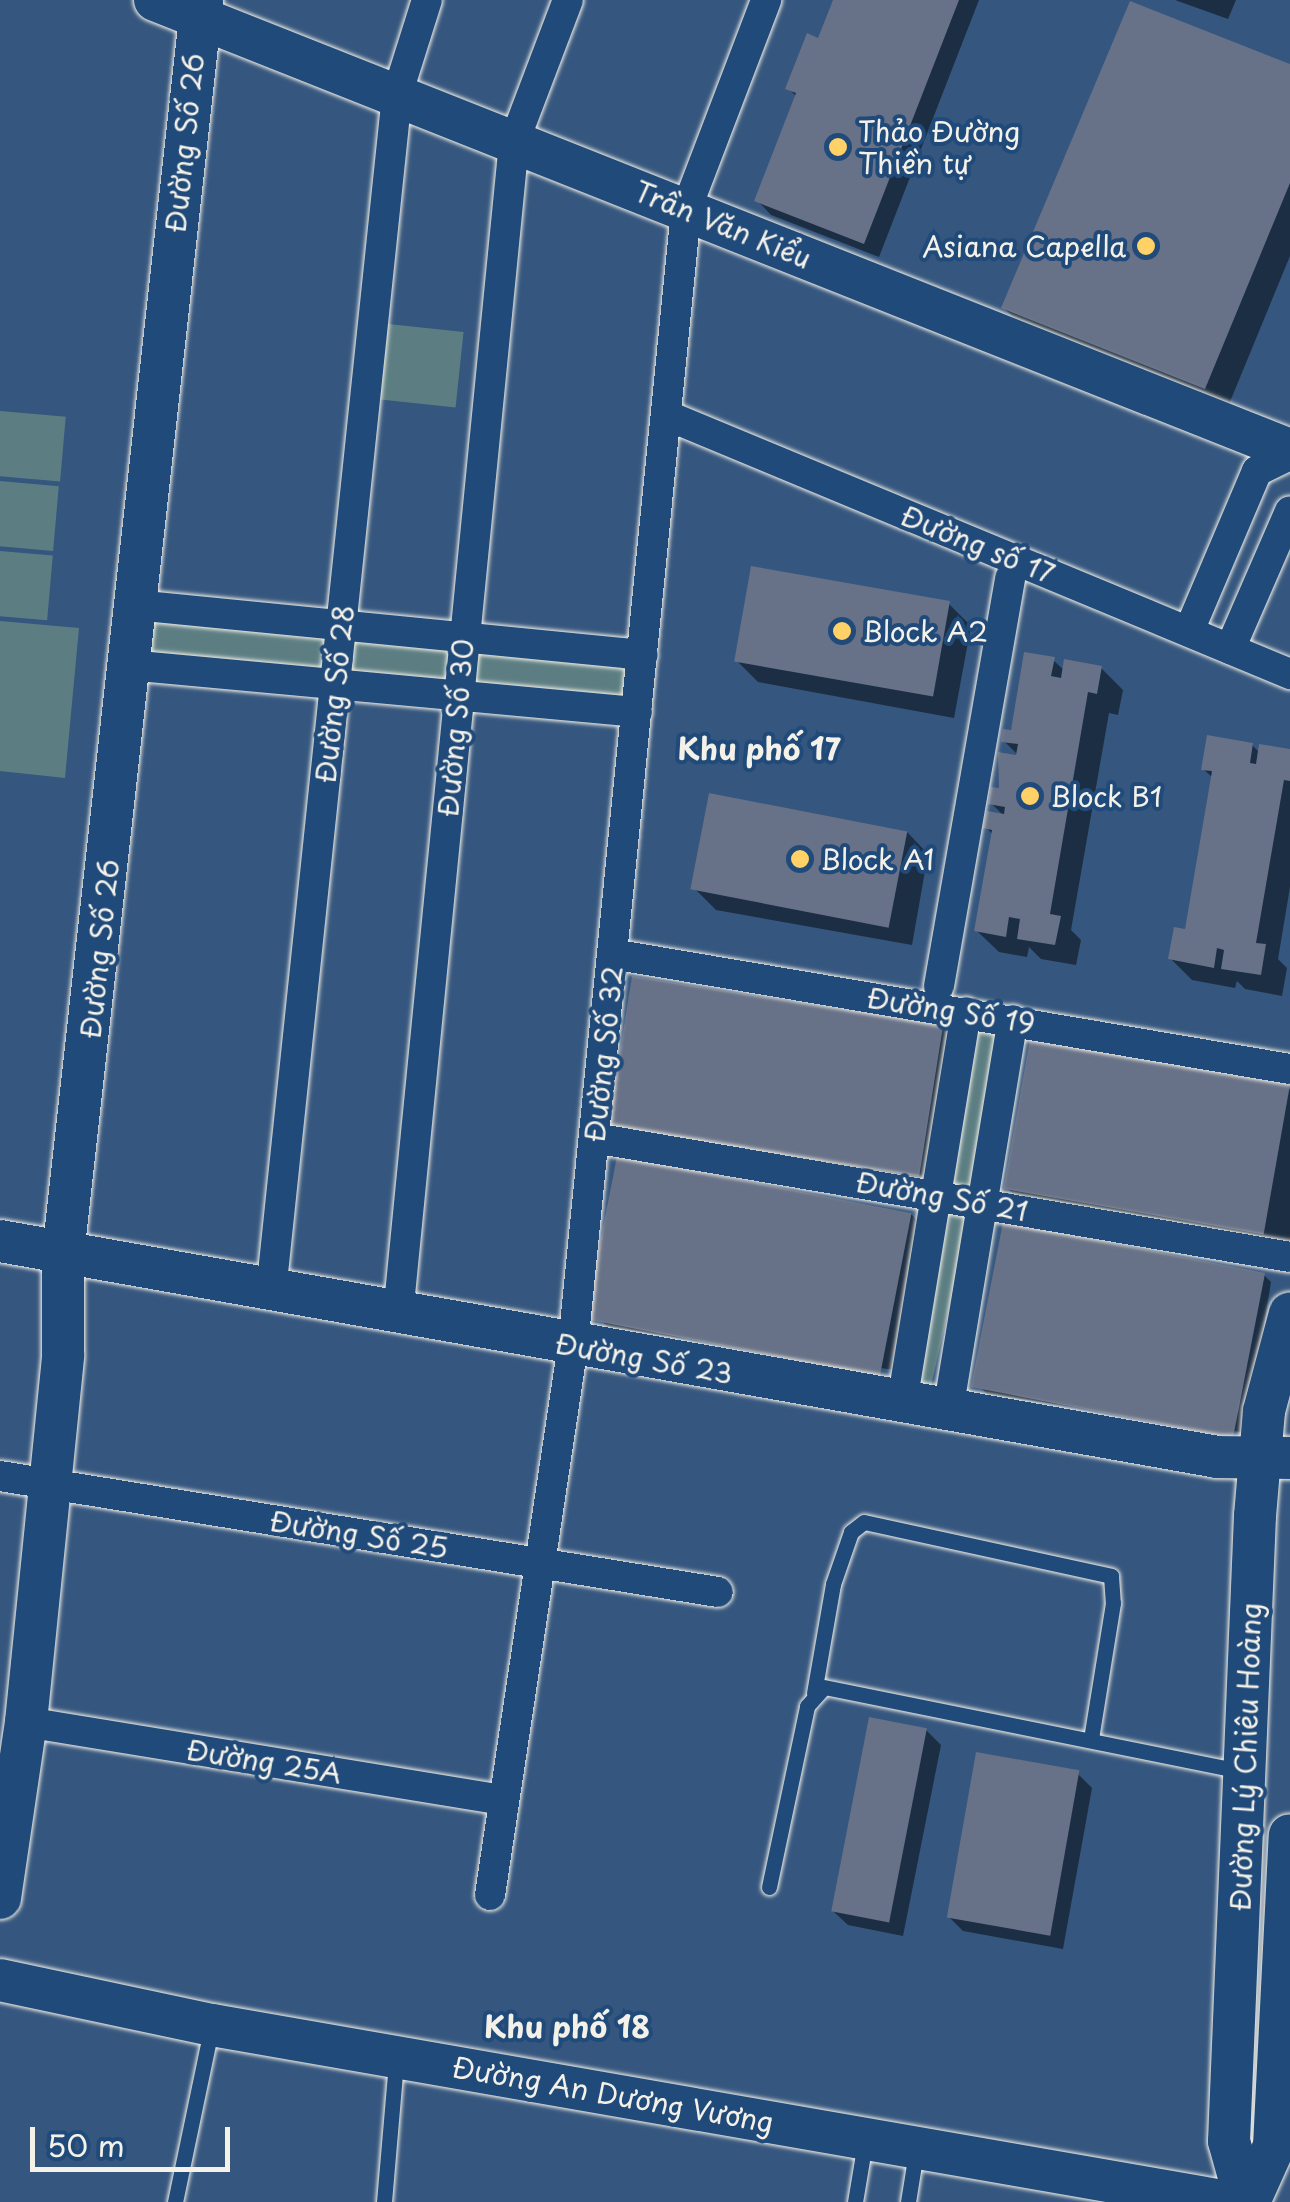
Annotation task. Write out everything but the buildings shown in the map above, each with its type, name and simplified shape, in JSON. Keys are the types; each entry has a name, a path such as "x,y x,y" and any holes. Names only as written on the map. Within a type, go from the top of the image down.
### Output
{"street":[{"name":"Trần Văn Kiểu","path":"156,0 200,8 397,95 1290,453"},
{"path":"397,95 427,0"},
{"path":"514,142 568,0"},
{"path":"686,210 766,0"},
{"name":"Đường Số 26","path":"0,1898 26,1722 63,1355 63,1255 200,8"},
{"name":"Đường Số 28","path":"270,1292 397,95"},
{"name":"Đường Số 30","path":"398,1315 514,142"},
{"name":"Đường Số 32","path":"490,1895 573,1345 686,210"},
{"name":"Đường số 17","path":"666,415 1290,674"},
{"path":"1189,631 1257,471 1290,453"},
{"path":"1230,649 1290,511"},
{"path":"939,986 1010,578"},
{"path":"135,605 642,655"},
{"path":"128,665 636,712"},
{"name":"Đường Số 19","path":"612,954 1290,1069"},
{"path":"902,1403 966,1012"},
{"path":"948,1411 1012,1020"},
{"name":"Đường Số 21","path":"594,1138 1290,1257"},
{"name":"Đường Số 23","path":"0,1241 398,1315 1218,1458 1275,1458"},
{"name":"Đường Lý Chiêu Hoàng","path":"1248,2202 1229,2142 1244,1772 1275,1458 1272,1374 1290,1314"},
{"name":"Đường Số 25","path":"0,1476 48,1487 718,1592"},
{"name":"Đường 25A","path":"26,1722 502,1800"},
{"name":"Đường Lý Chiêu Hoàng","path":"1248,2202 1274,2146 1290,1835"},
{"name":"Đường An Dương Vương","path":"0,1980 212,2025 1228,2202"}],"lane":[{"path":"769,1888 814,1693 833,1584 851,1532 864,1522 1111,1576 1113,1602 1091,1740"},
{"path":"814,1693 824,1687 1244,1772"},
{"path":"175,2202 212,2025"},
{"path":"384,2202 397,2057"},
{"path":"855,2202 865,2141"},
{"path":"908,2202 917,2148"}],"green space":[{"path":"379,323 464,332 456,407 371,399"},
{"path":"0,411 66,417 60,482 0,476"},
{"path":"0,481 59,486 53,551 0,546"},
{"path":"0,551 53,556 47,620 0,616"},
{"path":"150,615 329,634 325,675 146,656"},
{"path":"0,621 79,628 65,778 0,771"},
{"path":"348,635 453,644 449,684 345,675"},
{"path":"473,648 632,665 628,703 469,686"},
{"path":"974,1022 1002,1027 972,1192 945,1187"},
{"path":"944,1205 971,1211 929,1394 902,1388"}],"place":[{"name":"Thảo Đường Thiền tự","path":"838,147"},
{"name":"Asiana Capella","path":"1146,246"},
{"name":"Block A2","path":"842,631"},
{"name":"Block B1","path":"1030,796"},
{"name":"Block A1","path":"800,859"}],"district":[{"name":"Khu phố 17","path":"759,748"},
{"name":"Khu phố 18","path":"567,2026"}]}
